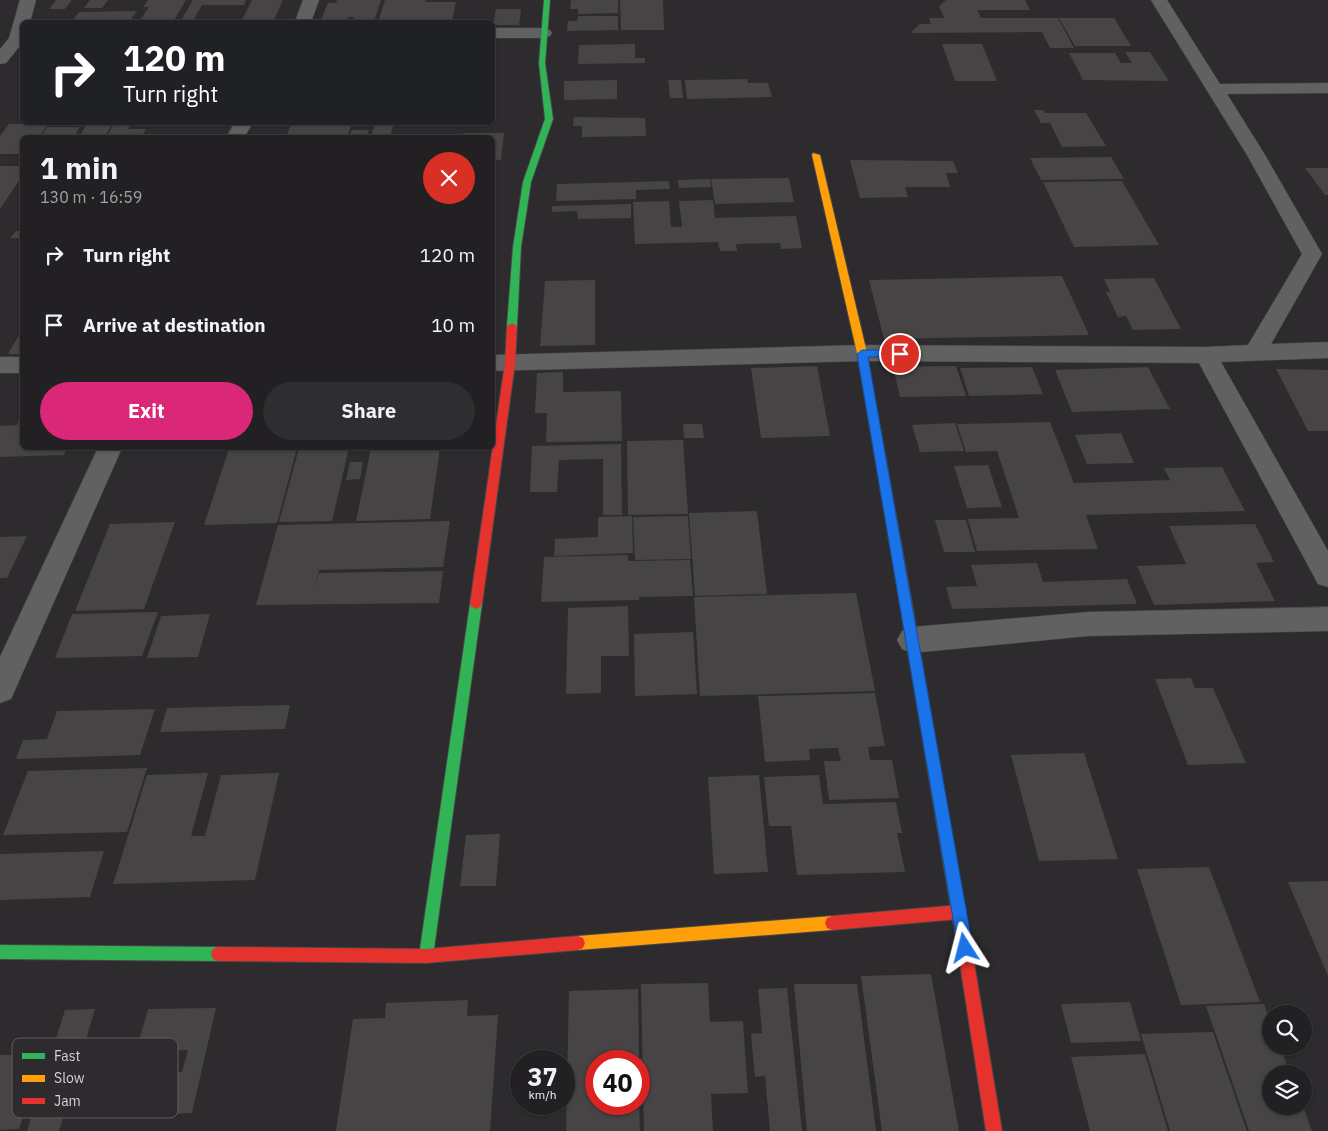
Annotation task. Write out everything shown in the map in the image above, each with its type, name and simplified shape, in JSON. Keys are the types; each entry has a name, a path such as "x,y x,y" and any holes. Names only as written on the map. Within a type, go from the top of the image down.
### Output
{"street":[{"path":"24,20 28,0"},
{"path":"304,20 311,0"},
{"path":"495,410 526,192 549,119 542,63 547,0"},
{"path":"1159,0 1256,155 1312,254 1255,352"},
{"path":"495,34 544,33"},
{"path":"0,59 20,39"},
{"path":"1215,89 1328,88"},
{"path":"816,155 862,354 960,912 994,1131"},
{"path":"501,363 862,354 1206,355 1328,350"},
{"path":"1206,355 1328,576"},
{"path":"0,365 20,365"},
{"path":"0,689 109,450"},
{"path":"426,956 490,450"},
{"path":"912,640 1088,624 1328,619"},
{"path":"0,952 426,956 960,912"}],"building":[{"path":"56,0 72,0 65,9 49,9"},
{"path":"90,0 108,0 102,8 84,8"},
{"path":"148,0 186,0 174,20 140,20 149,7 143,7"},
{"path":"193,0 246,0 244,5 202,5 193,20 181,20"},
{"path":"252,0 283,0 274,20 242,20"},
{"path":"337,0 381,0 375,20 353,20 354,17 348,17 347,20 321,20 328,3 336,3"},
{"path":"385,0 456,2 452,20 379,20"},
{"path":"571,0 618,0 618,13 578,14 578,9 570,9"},
{"path":"620,0 663,0 664,30 621,30"},
{"path":"946,0 1025,0 1030,10 977,10 981,18 1058,18 1074,48 1050,48 1042,32 911,32 920,24 931,24 929,18 944,18 939,6"},
{"path":"496,9 521,9 519,25 495,25"},
{"path":"137,11 130,20 73,20 79,12"},
{"path":"578,16 618,16 618,30 567,31 568,21 577,21"},
{"path":"1059,18 1114,18 1131,46 1075,46"},
{"path":"635,44 635,58 645,58 645,63 578,64 579,45"},
{"path":"942,44 982,44 997,81 955,81"},
{"path":"1125,52 1150,52 1169,81 1083,80 1069,53 1115,53 1121,63 1132,63"},
{"path":"747,79 748,83 768,83 772,97 687,99 685,80"},
{"path":"617,80 617,99 564,100 564,81"},
{"path":"668,80 681,80 683,98 670,98"},
{"path":"1034,110 1043,110 1045,113 1086,113 1106,146 1062,147 1050,123 1041,123"},
{"path":"574,117 645,118 646,136 582,137 582,126 573,126"},
{"path":"9,124 47,125 40,135 20,135 20,154 0,154 0,136"},
{"path":"86,125 112,125 106,135 81,134"},
{"path":"113,125 130,125 128,129 146,129 143,135 108,135"},
{"path":"291,125 351,125 348,135 287,135"},
{"path":"393,125 391,135 372,135 374,126 353,126"},
{"path":"47,127 80,127 75,135 42,135"},
{"path":"352,130 369,130 367,135 350,135"},
{"path":"463,133 504,133 501,160 495,160 495,135 463,135"},
{"path":"1111,157 1124,179 1041,180 1030,158"},
{"path":"850,160 953,161 958,173 946,173 950,187 905,187 908,197 860,198"},
{"path":"0,166 20,166 20,179 0,209"},
{"path":"1305,168 1328,168 1328,195 1325,195"},
{"path":"789,178 794,202 715,204 711,179"},
{"path":"710,179 711,187 679,188 678,180"},
{"path":"669,181 670,189 636,190 636,199 556,201 557,184"},
{"path":"1122,181 1159,245 1074,247 1043,182"},
{"path":"713,200 715,218 796,216 802,248 781,249 780,243 736,244 737,251 720,251 718,242 635,244 633,202 669,201 671,227 682,227 679,201"},
{"path":"631,204 631,218 578,219 577,211 552,212 552,206"},
{"path":"16,231 20,231 20,238 10,238"},
{"path":"1062,276 1089,335 884,339 869,280"},
{"path":"1154,278 1181,329 1133,330 1126,316 1118,317 1106,292 1110,292 1104,279"},
{"path":"595,280 595,345 540,346 545,281"},
{"path":"20,333 20,354 8,354"},
{"path":"817,366 830,436 761,438 751,368"},
{"path":"956,366 966,396 900,397 893,367"},
{"path":"1032,367 1043,394 969,396 960,368"},
{"path":"1148,367 1170,409 1072,412 1055,370"},
{"path":"1276,369 1328,370 1328,431 1308,431"},
{"path":"563,372 563,392 621,391 622,441 546,442 547,413 535,413 537,373"},
{"path":"20,419 20,450 66,450 64,455 0,457 0,426 17,425"},
{"path":"1050,422 1074,483 1170,480 1164,468 1222,467 1245,511 1086,515 1098,549 977,551 968,519 1019,518 997,451 966,452 957,424"},
{"path":"955,423 964,451 920,452 912,425"},
{"path":"683,424 702,424 704,438 684,438"},
{"path":"1121,433 1134,463 1087,464 1075,435"},
{"path":"683,440 688,514 628,515 627,441"},
{"path":"621,444 622,515 603,515 603,459 559,460 557,492 530,492 532,446"},
{"path":"229,450 296,450 277,523 204,525"},
{"path":"298,450 349,450 332,521 279,522"},
{"path":"371,450 440,450 430,519 356,521"},
{"path":"350,462 363,462 360,479 346,480"},
{"path":"988,465 1002,507 967,508 954,466"},
{"path":"757,511 767,594 695,596 689,513"},
{"path":"632,516 633,553 554,556 555,539 598,537 598,517"},
{"path":"688,516 691,559 635,560 633,517"},
{"path":"935,520 966,520 975,552 944,552"},
{"path":"450,521 443,567 319,570 314,589 319,573 443,571 439,603 256,605 278,525"},
{"path":"175,522 144,609 75,611 110,524"},
{"path":"1255,524 1274,562 1256,563 1275,601 1154,605 1137,566 1186,564 1169,526"},
{"path":"27,536 7,578 0,578 0,537"},
{"path":"628,555 628,561 690,560 693,596 639,597 639,600 541,602 544,557"},
{"path":"1037,563 1043,582 1127,579 1137,604 952,609 946,587 977,586 971,565"},
{"path":"856,593 875,691 700,696 694,597"},
{"path":"628,606 629,656 601,656 601,693 566,694 568,608"},
{"path":"158,612 142,656 55,658 72,614"},
{"path":"210,614 198,657 147,658 161,616"},
{"path":"693,632 697,694 635,696 634,634"},
{"path":"1191,678 1195,688 1213,688 1246,763 1188,765 1155,679"},
{"path":"875,693 885,746 868,747 870,760 892,760 899,798 829,800 824,761 841,761 838,748 809,749 810,760 765,762 758,696"},
{"path":"290,705 285,729 160,732 167,708"},
{"path":"155,709 140,755 16,759 23,740 47,739 57,711"},
{"path":"1084,753 1118,859 1039,861 1011,755"},
{"path":"147,768 127,832 3,835 28,771"},
{"path":"208,773 191,836 205,836 221,775 279,773 255,880 113,884 147,775"},
{"path":"759,775 768,872 714,874 708,777"},
{"path":"819,775 823,804 896,802 902,833 897,833 905,872 797,875 791,826 769,826 764,777"},
{"path":"500,834 496,886 460,886 466,835"},
{"path":"104,851 90,897 0,900 0,854"},
{"path":"1209,867 1260,1002 1181,1005 1137,869"},
{"path":"1328,881 1328,976 1288,882"},
{"path":"931,974 959,1131 882,1131 861,976"},
{"path":"708,983 710,1022 743,1021 748,1093 711,1094 713,1131 644,1131 644,1115 650,1115 650,1050 642,1050 641,984"},
{"path":"794,984 857,984 876,1131 807,1131"},
{"path":"787,988 802,1131 770,1131 765,1076 755,1077 751,1034 762,1033 758,989"},
{"path":"638,989 639,1050 585,1050 585,1115 639,1115 640,1131 566,1131 566,1115 575,1115 575,1050 568,1050 569,991"},
{"path":"468,1000 467,1016 498,1015 490,1131 336,1131 353,1019 385,1018 386,1003"},
{"path":"1130,1002 1141,1041 1071,1043 1061,1004"},
{"path":"1264,1004 1262,1005 1262,1055 1283,1055 1287,1065 1262,1065 1262,1115 1306,1115 1312,1131 1249,1131 1206,1006"},
{"path":"216,1008 192,1113 178,1114 178,1072 182,1072 188,1050 178,1050 178,1038 140,1038 148,1009"},
{"path":"95,1009 86,1038 56,1038 65,1010"},
{"path":"1213,1032 1247,1131 1170,1131 1141,1034"},
{"path":"1145,1054 1168,1131 1090,1131 1071,1057"},
{"path":"0,1055 12,1055 12,1118 23,1118 19,1129 0,1130"},
{"path":"31,1118 63,1118 59,1131 27,1131"}],"traffic: fast":[{"path":"512,326 517,247 527,182 549,119 542,63 547,0"},
{"path":"903,587 962,932"},
{"path":"426,956 476,604"},
{"path":"0,952 218,954"}],"traffic: slow":[{"path":"816,155 862,353 870,399"},
{"path":"578,943 832,923"}],"traffic: jam":[{"path":"476,604 510,363 512,326"},
{"path":"870,399 903,587"},
{"path":"832,923 959,912"},
{"path":"962,932 994,1131"},
{"path":"218,954 426,956 578,943"}],"route":[{"path":"900,354 862,354 965,948"}]}
